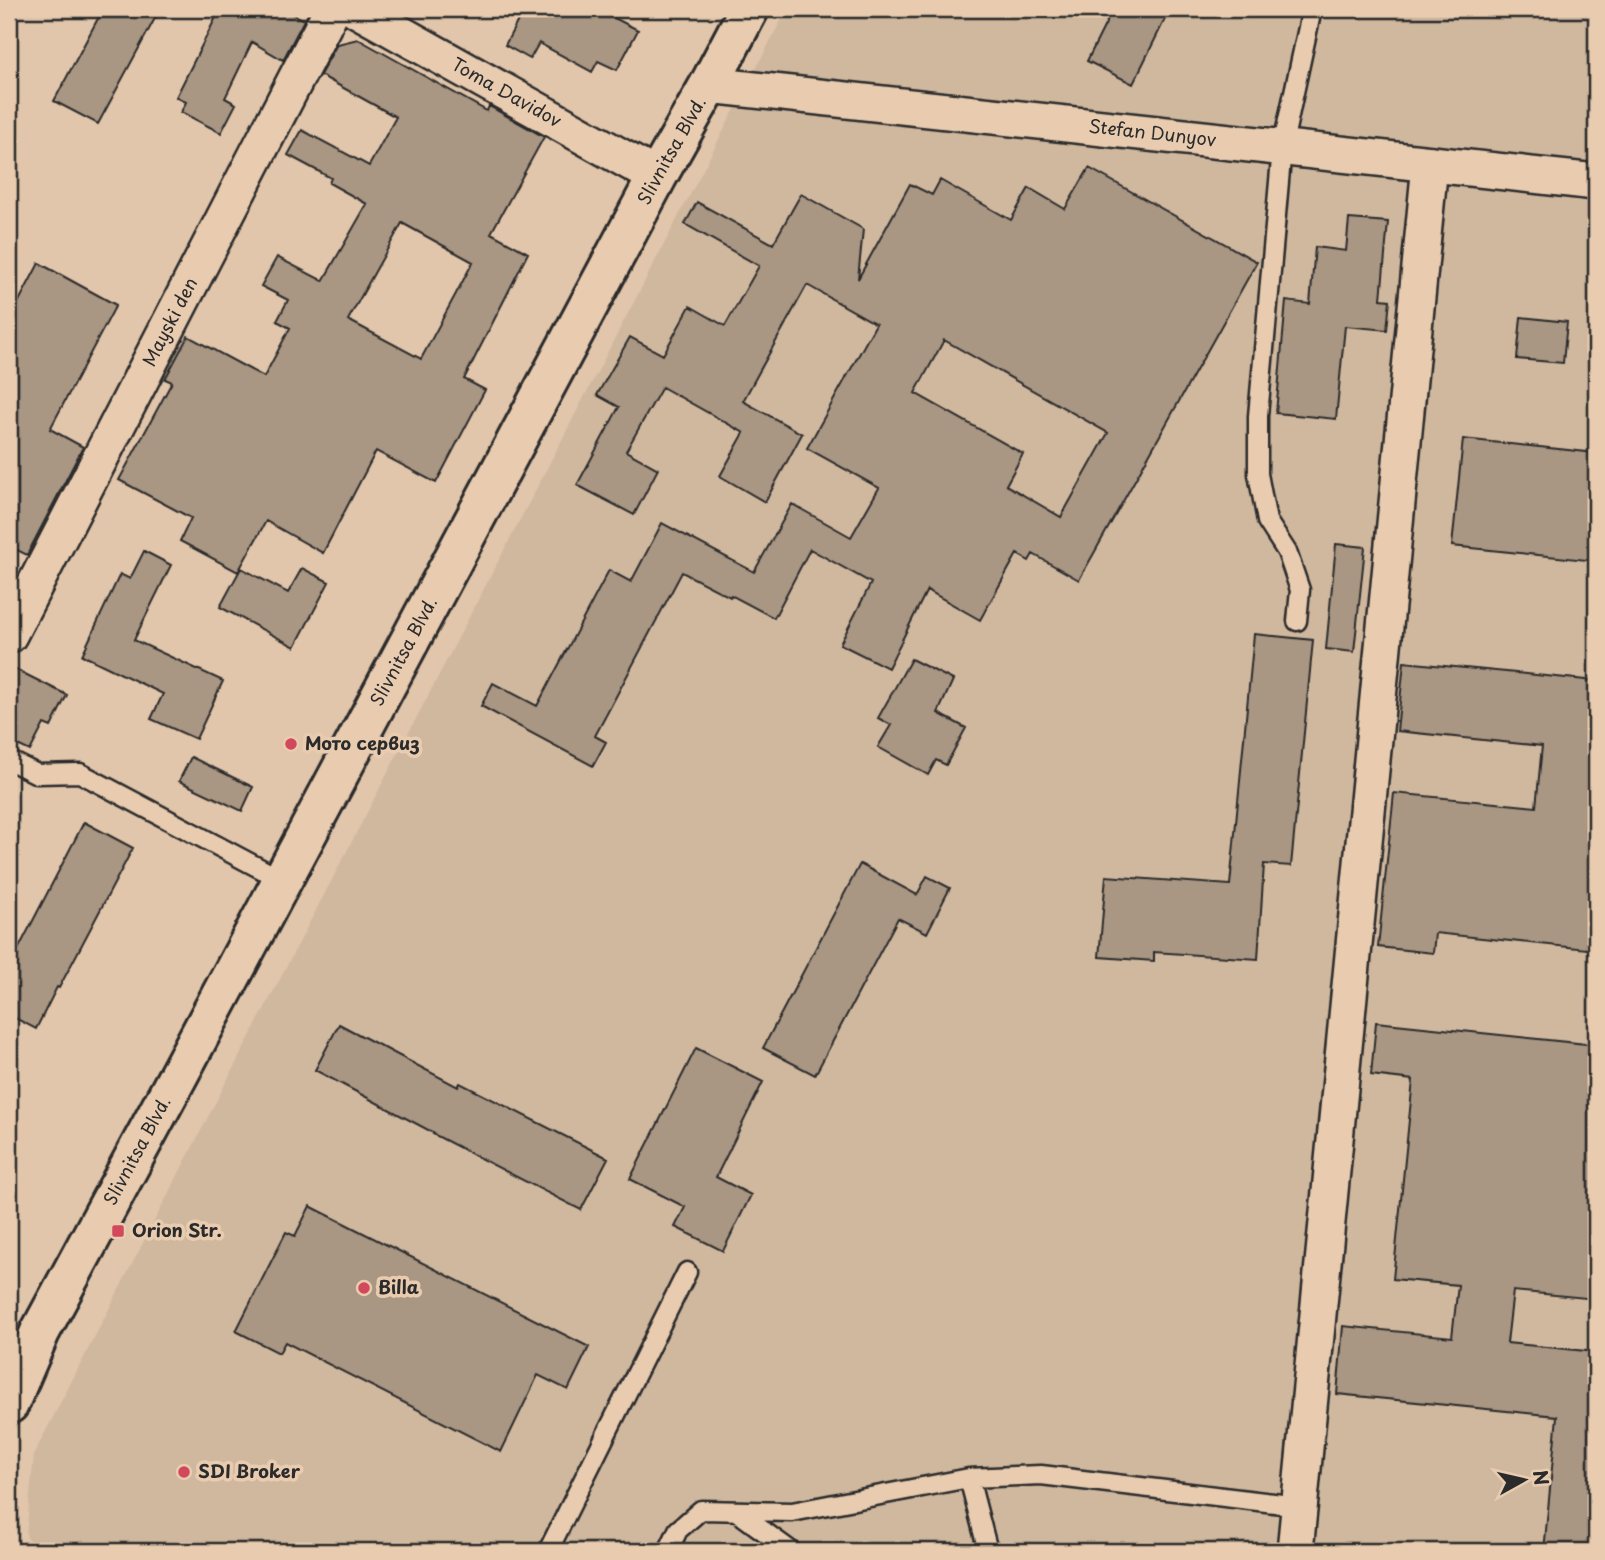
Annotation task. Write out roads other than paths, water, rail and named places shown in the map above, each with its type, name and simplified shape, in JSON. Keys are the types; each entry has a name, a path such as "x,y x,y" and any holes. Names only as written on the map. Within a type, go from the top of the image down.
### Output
{"main road":[{"name":"Slivnitsa Blvd.","path":"9,1404 40,1332 749,9"},
{"name":"Slivnitsa Blvd.","path":"9,1377 40,1332"}],"street":[{"name":"Mayski den","path":"9,635 332,9"},
{"name":"Toma Davidov","path":"356,9 657,177"},
{"name":"Stefan Dunyov","path":"709,85 1596,182"},
{"path":"1295,1551 1430,164"}],"lane":[{"path":"1297,621 1300,590 1287,552 1267,521 1258,474 1258,416 1282,148 1312,9"},
{"path":"9,760 37,774 80,773 282,880"},
{"path":"548,1551 687,1272"},
{"path":"668,1551 678,1530 701,1510 792,1511 969,1478 1041,1475 1299,1506"},
{"path":"969,1478 988,1551"},
{"path":"736,1511 791,1551"}],"place":[{"name":"Мото сервиз","path":"291,744"},
{"name":"Orion Str.","path":"118,1231"},
{"name":"Billa","path":"364,1288"},
{"name":"SDI Broker","path":"184,1472"}]}
